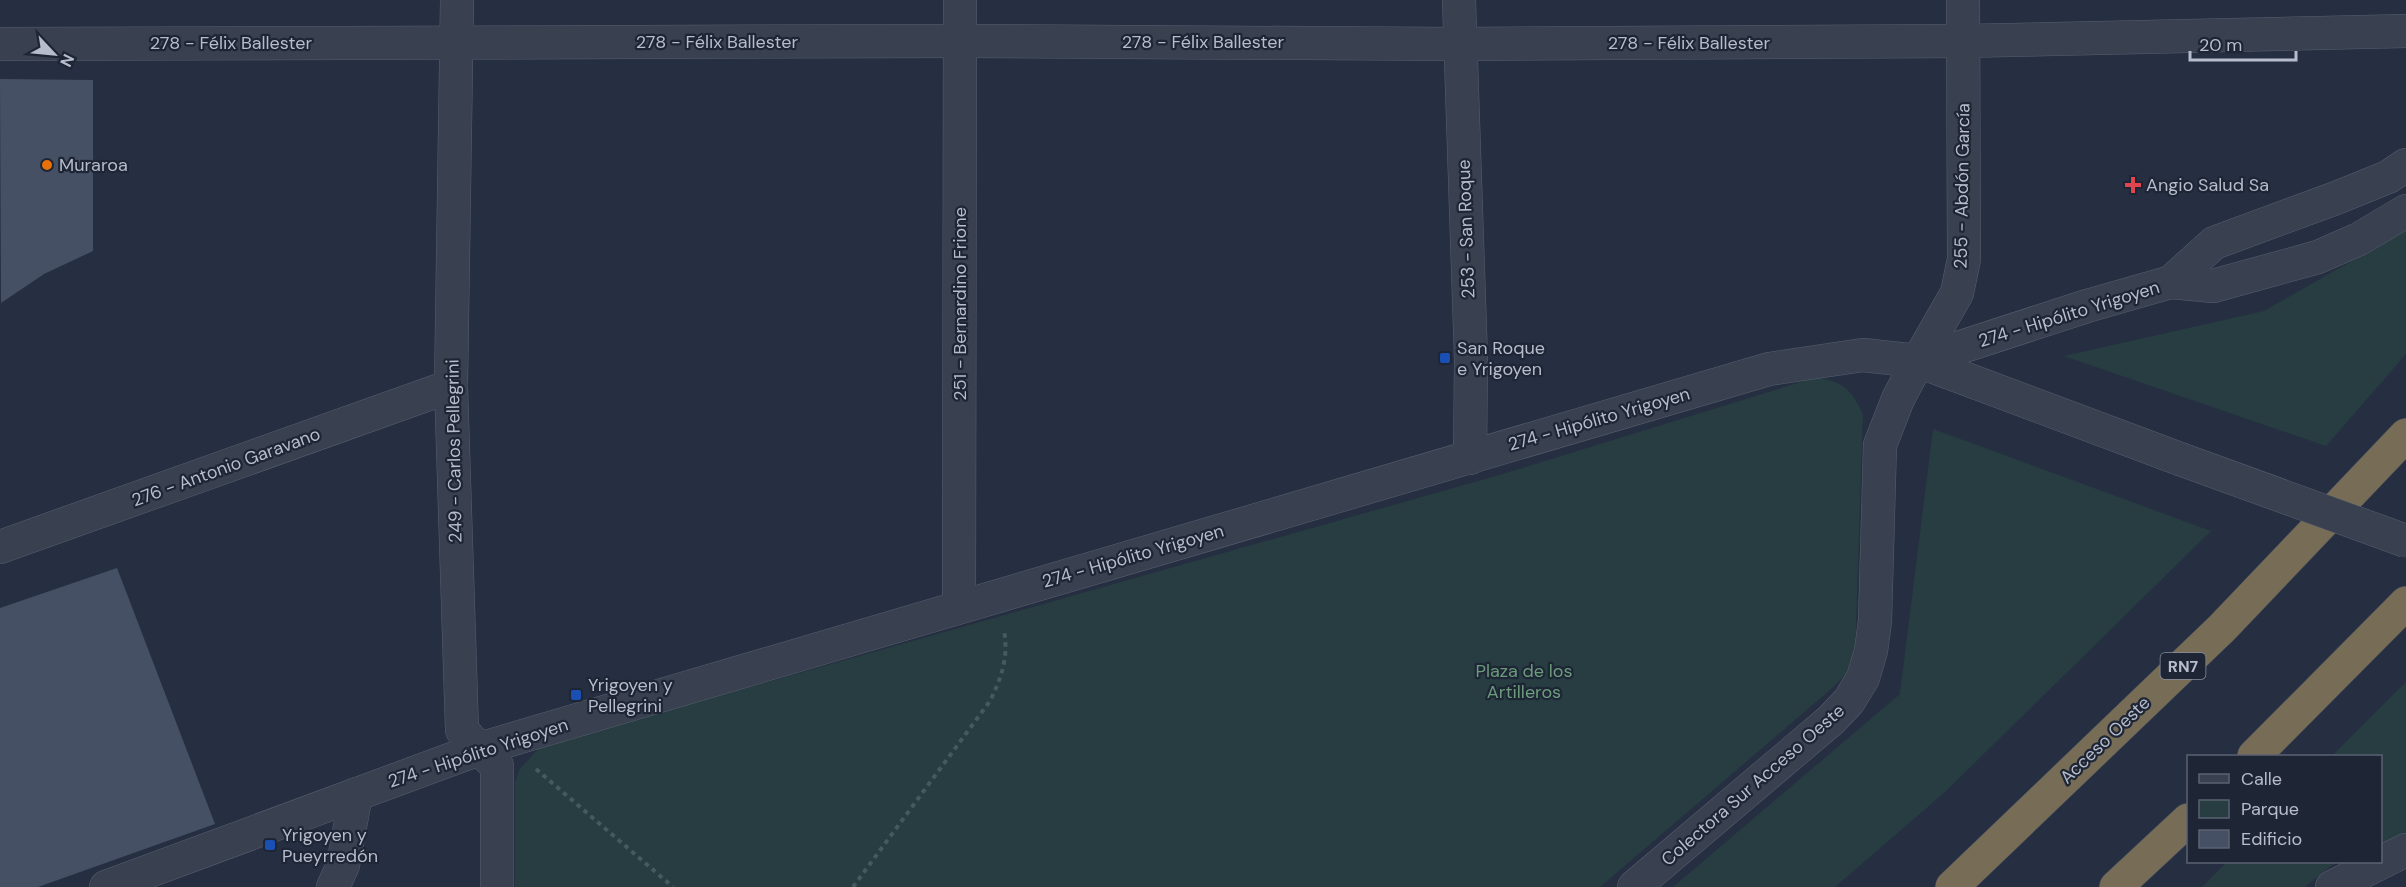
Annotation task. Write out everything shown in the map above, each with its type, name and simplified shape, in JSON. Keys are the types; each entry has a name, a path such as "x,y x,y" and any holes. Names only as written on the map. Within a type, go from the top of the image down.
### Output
{"highway":[{"name":"Acceso Oeste","path":"1952,887 2222,628 2406,435"},
{"path":"2255,755 2406,603"},
{"path":"2116,887 2187,821"},
{"path":"2137,887 2187,827"},
{"path":"1934,887 2014,829"}],"street":[{"name":"249 - Carlos Pellegrini","path":"457,0 452,386 462,730 497,766 497,887"},
{"name":"251 - Bernardino Frione","path":"959,608 960,0"},
{"name":"253 - San Roque","path":"1459,0 1471,359 1470,458"},
{"name":"255 - Abdón García","path":"1918,362 1957,293 1964,260 1963,0"},
{"name":"278 - Félix Ballester","path":"0,44 960,41 1459,44 1963,41 2406,31"},
{"name":"274 - Hipólito Yrigoyen","path":"2171,282 2214,243 2368,186 2406,165"},
{"name":"274 - Hipólito Yrigoyen","path":"106,887 479,749 1769,369 1863,355 1918,362 2087,306 2171,282 2213,286 2318,257 2360,239 2406,211"},
{"path":"1918,362 2406,541"},
{"name":"Colectora Sur Acceso Oeste","path":"1634,887 1832,720 1849,701 1863,678 1871,651 1875,621 1880,445 1898,399 1918,362"},
{"name":"276 - Antonio Garavano","path":"0,548 452,386"},
{"path":"333,887 343,865 356,794"},
{"path":"2382,862 2406,850"},
{"path":"2332,887 2380,863"}],"path":[{"path":"853,887 990,701 1000,682 1005,660 1006,641 1003,622"},
{"path":"535,768 673,887"}],"green space":[{"path":"2406,230 2406,354 2326,446 2064,356 2264,311"},
{"name":"Plaza de los Artilleros","path":"1817,377 1846,388 1863,415 1855,656 1845,675 1830,690 1600,887 515,887 515,783 519,770 541,746 1503,474"},
{"path":"1933,429 2211,531 1945,792 1835,887 1673,887 1900,694"},
{"path":"2406,682 2406,837 2382,847 2382,755 2333,755"},
{"path":"2226,863 2338,863 2332,865 2305,887 2202,887"}],"building":[{"name":"Muraroa","path":"0,79 93,80 93,251 44,274 1,303"},
{"path":"117,568 215,824 38,887 0,887 0,608"}],"place":[{"name":"Muraroa","path":"47,165"},
{"name":"Angio Salud Sa","path":"2133,185"},
{"name":"San Roque e Yrigoyen","path":"1445,358"},
{"name":"Yrigoyen y Pellegrini","path":"576,695"},
{"name":"Yrigoyen y Pueyrredón","path":"270,845"}]}
